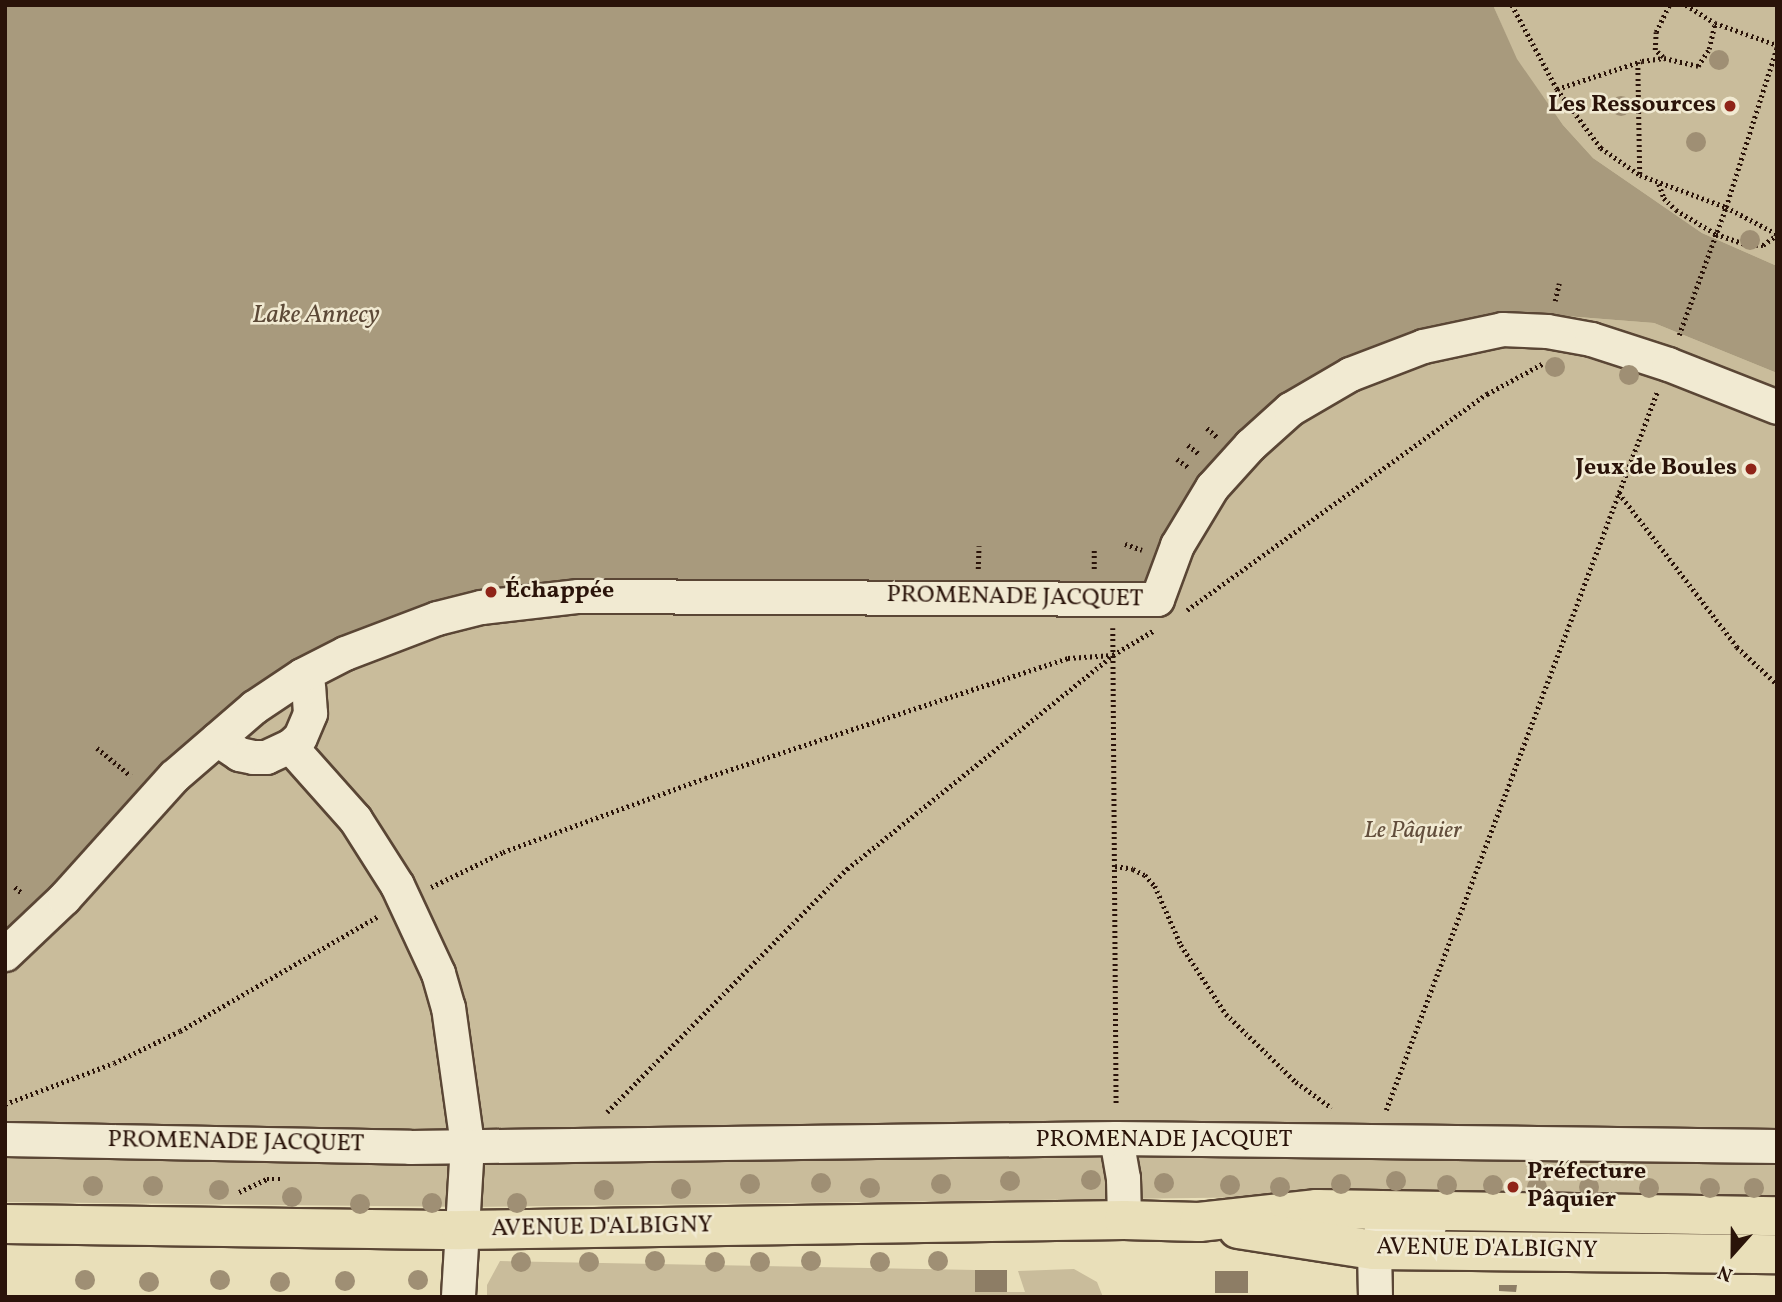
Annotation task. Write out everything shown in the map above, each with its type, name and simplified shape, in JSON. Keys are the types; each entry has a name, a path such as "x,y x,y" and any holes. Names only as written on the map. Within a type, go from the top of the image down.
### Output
{"main road":[{"name":"AVENUE D'ALBIGNY","path":"5,1224 461,1230 1124,1220 1199,1222 1317,1209 1777,1216"},
{"name":"AVENUE D'ALBIGNY","path":"1199,1222 1310,1243 1374,1250 1777,1254"}],"street":[{"name":"PROMENADE JACQUET","path":"5,954 64,898 174,776 254,707 302,675 390,633 481,607 530,599 646,596 1157,599 1177,545 1212,487 1250,445 1290,409 1350,374 1423,346 1502,329 1569,334 1673,351 1777,407"},
{"path":"218,739 239,754 253,757 266,757 290,746 300,737 310,713 308,687 302,675"},
{"path":"290,746 355,819 405,901 438,973 448,1007 467,1144 458,1297"},
{"name":"PROMENADE JACQUET","path":"5,1139 410,1147 467,1144 1116,1138 1777,1146"},
{"path":"1116,1138 1123,1178 1124,1220"},
{"path":"1375,1297 1374,1250 1377,1236 1388,1228 1544,1213"}],"path":[{"path":"1512,5 1557,89 1601,148 1640,175 1726,207 1777,235 1763,244 1745,244 1716,234 1669,204 1659,184"},
{"path":"1664,58 1655,50 1656,32 1669,5"},
{"path":"1374,1143 1726,207 1777,46 1715,23 1686,5"},
{"path":"1557,89 1638,62 1664,58 1698,66 1709,49 1715,23"},
{"path":"1638,62 1640,175"},
{"path":"1182,613 1487,394 1545,363"},
{"path":"1618,492 1737,647 1777,684"},
{"path":"1125,544 1150,552"},
{"path":"577,1144 847,869 1113,655 1159,627"},
{"path":"1113,655 1116,1138"},
{"path":"5,1104 114,1063 180,1031 405,901 503,852 705,778 1068,657 1113,655"},
{"path":"1115,866 1133,869 1145,875 1154,886 1181,945 1226,1014 1296,1082 1336,1110"},
{"path":"232,1195 267,1179 293,1179"}],"green space":[{"path":"1493,5 1777,5 1777,266 1702,233 1593,158 1563,125 1516,59"},
{"name":"Le Pâquier","path":"1565,316 1654,323 1777,373 1777,1198 1348,1196 473,1207 5,1202 5,936 337,641 432,604 527,584 576,579 1146,582 1162,538 1201,477 1242,432 1495,317"},
{"path":"500,1261 975,1270 975,1292 1025,1292 1018,1271 1074,1269 1097,1282 1103,1297 487,1297 487,1285"}],"water":[{"name":"Lake Annecy","path":"5,5 1493,5 1517,59 1563,125 1593,158 1702,233 1777,266 1777,373 1654,323 1565,316 1494,317 1422,333 1201,477 1162,538 1146,582 576,579 527,584 432,604 337,640 5,936"}],"building":[{"name":"Préfecture Pâquier","path":"1504,1184 1522,1184 1522,1191 1504,1191"},
{"path":"975,1270 1007,1270 1007,1292 975,1292"},
{"path":"1215,1271 1248,1271 1248,1293 1215,1293"},
{"name":"Préfecture Pâquier","path":"1499,1285 1517,1285 1516,1292 1499,1291"}],"place":[{"name":"Les Ressources","path":"1730,106"},
{"name":"Jeux de Boules","path":"1751,469"},
{"name":"Échappée","path":"491,592"},
{"name":"Préfecture Pâquier","path":"1513,1187"}]}
